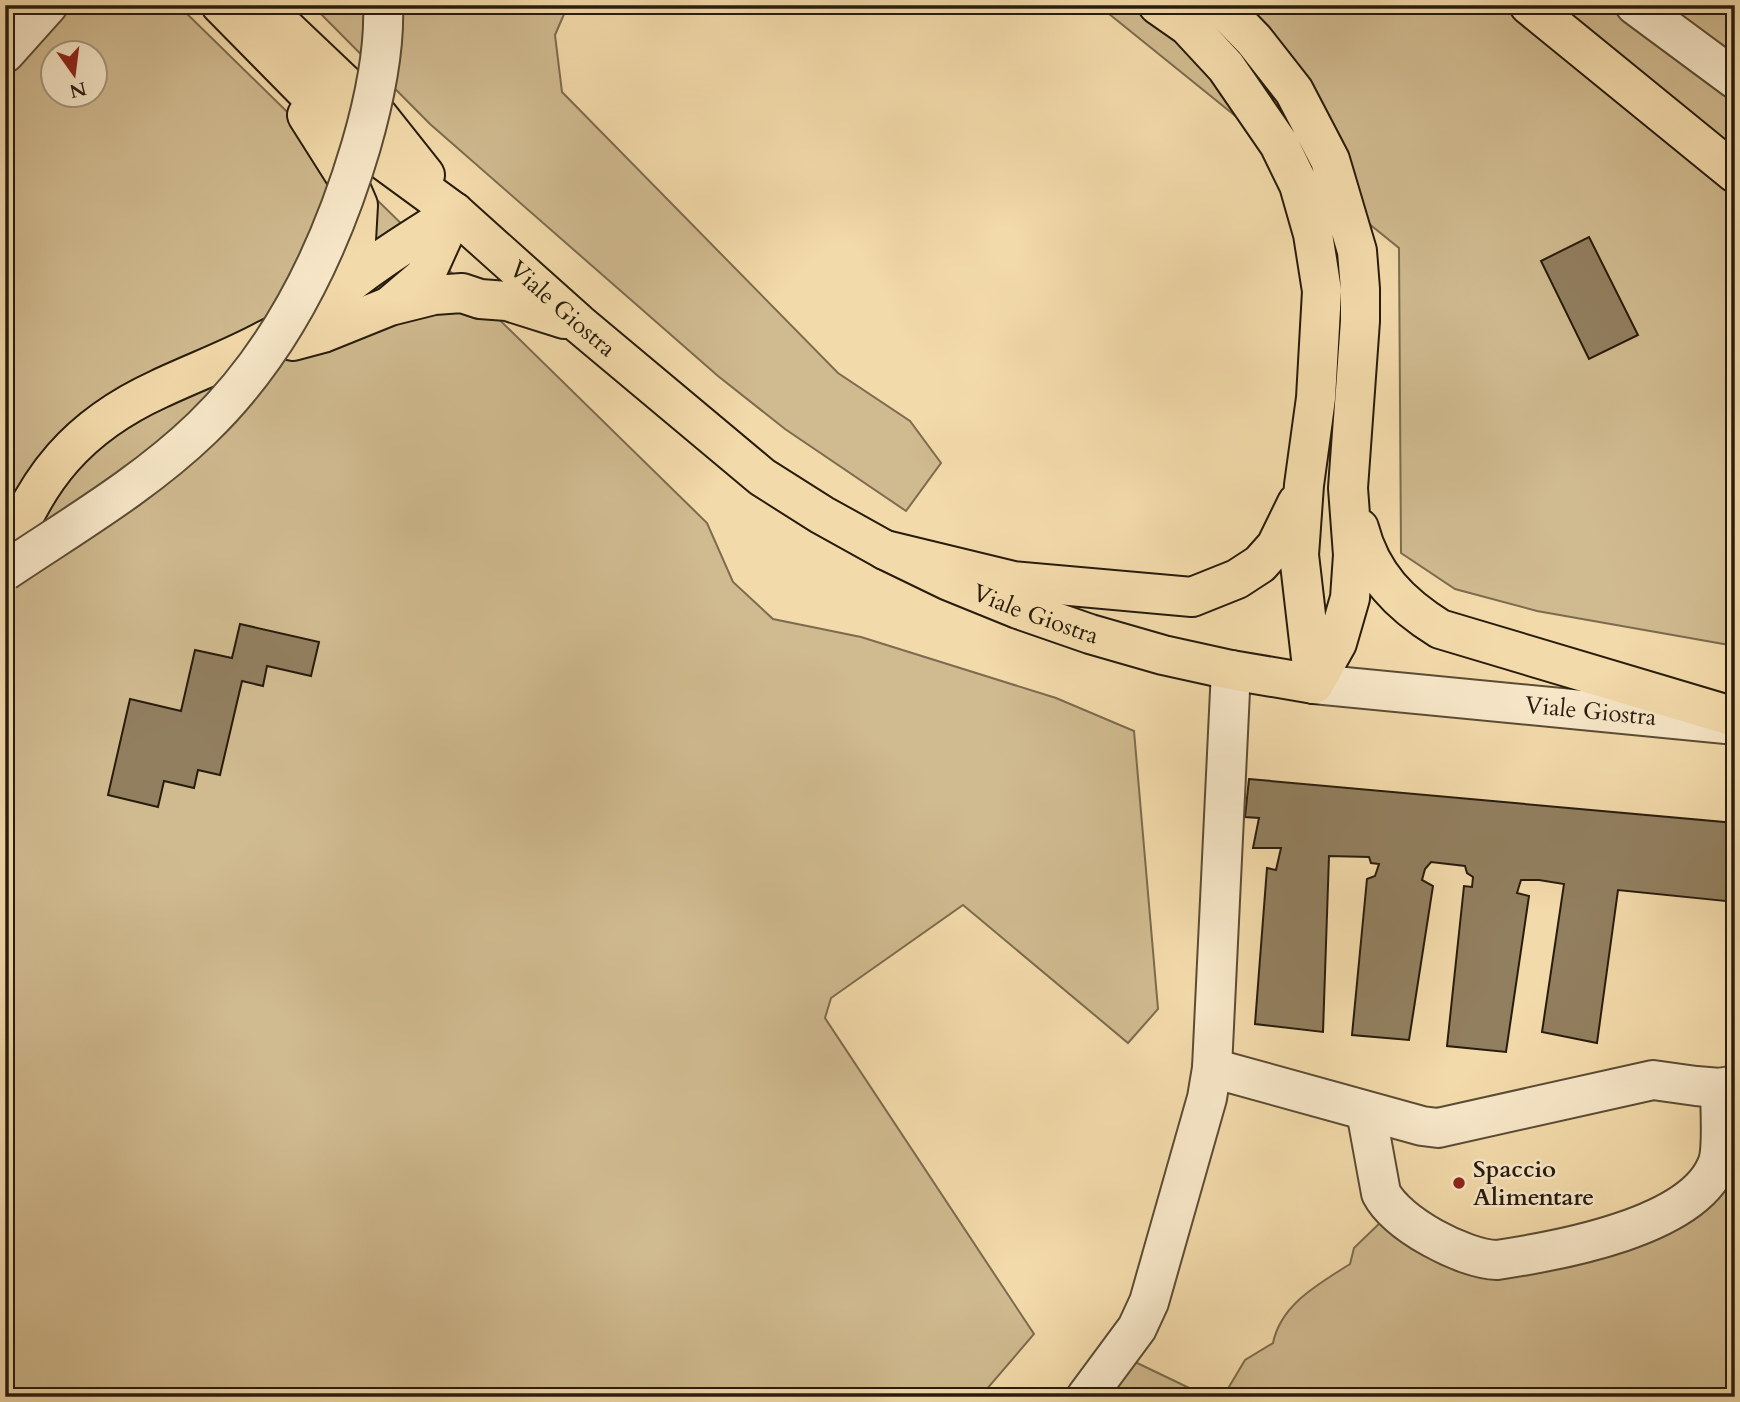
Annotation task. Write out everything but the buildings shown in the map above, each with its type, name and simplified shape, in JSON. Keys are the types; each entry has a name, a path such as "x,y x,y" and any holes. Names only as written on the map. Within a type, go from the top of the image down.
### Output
{"main road":[{"path":"1158,5 1188,26 1226,67 1279,144 1298,185 1313,234 1322,291 1315,398 1304,485 1299,555 1314,684"},
{"path":"1220,5 1254,40 1294,91 1330,160 1357,251 1360,289 1353,448 1348,488 1353,555 1350,598 1337,643 1314,684"},
{"path":"1529,5 1735,173"},
{"path":"239,10 345,175 358,205 355,258 339,292"},
{"name":"Viale Giostra","path":"239,10 350,136 454,212 578,323 762,477 822,515 885,550 984,595 1090,634 1163,655 1314,684"},
{"path":"5,561 33,498 50,471 74,445 128,404 231,359 318,312 375,264 454,212"},
{"path":"390,306 425,276 454,212"},
{"path":"231,359 323,333 390,306 434,295 462,293 480,299 507,301 578,323"},
{"path":"885,550 1013,581 1192,597 1237,579 1260,564 1276,546 1285,530 1304,485"},
{"path":"1348,488 1361,537 1374,568 1389,589 1414,612 1440,629 1735,717"}],"street":[{"path":"5,53 48,5"},
{"path":"5,570 135,484 178,449 203,427 233,394 286,323 329,240 346,198 373,101 383,5"},
{"path":"1635,5 1735,79"},
{"path":"1086,1397 1137,1328 1149,1302 1207,1098 1212,1068 1231,670"},
{"name":"Viale Giostra","path":"1314,684 1735,725"},
{"path":"1212,1068 1438,1128 1653,1080 1727,1086 1719,1160 1709,1180 1697,1195 1668,1213 1630,1228 1599,1238 1497,1260 1482,1260 1450,1246 1404,1219 1387,1204 1381,1193 1366,1111"}],"shaded area":[{"path":"5,5 178,5 707,523 733,582 773,619 861,637 1056,698 1134,731 1158,1009 1128,1043 963,905 831,998 825,1018 1034,1334 980,1397 5,1397"},
{"path":"312,5 568,5 555,35 562,92 838,373 910,421 941,463 906,511 785,429 718,376 430,124"},
{"path":"1098,5 1735,5 1735,646 1537,611 1455,589 1401,553 1399,248"},
{"path":"1735,1149 1735,1397 1223,1397 1245,1360 1273,1343 1277,1329 1293,1306 1303,1296 1350,1264 1354,1248 1385,1218 1454,1259 1596,1248"},
{"path":"1133,1361 1208,1397 1105,1397"}],"place":[{"name":"Spaccio Alimentare","path":"1459,1183"}]}
